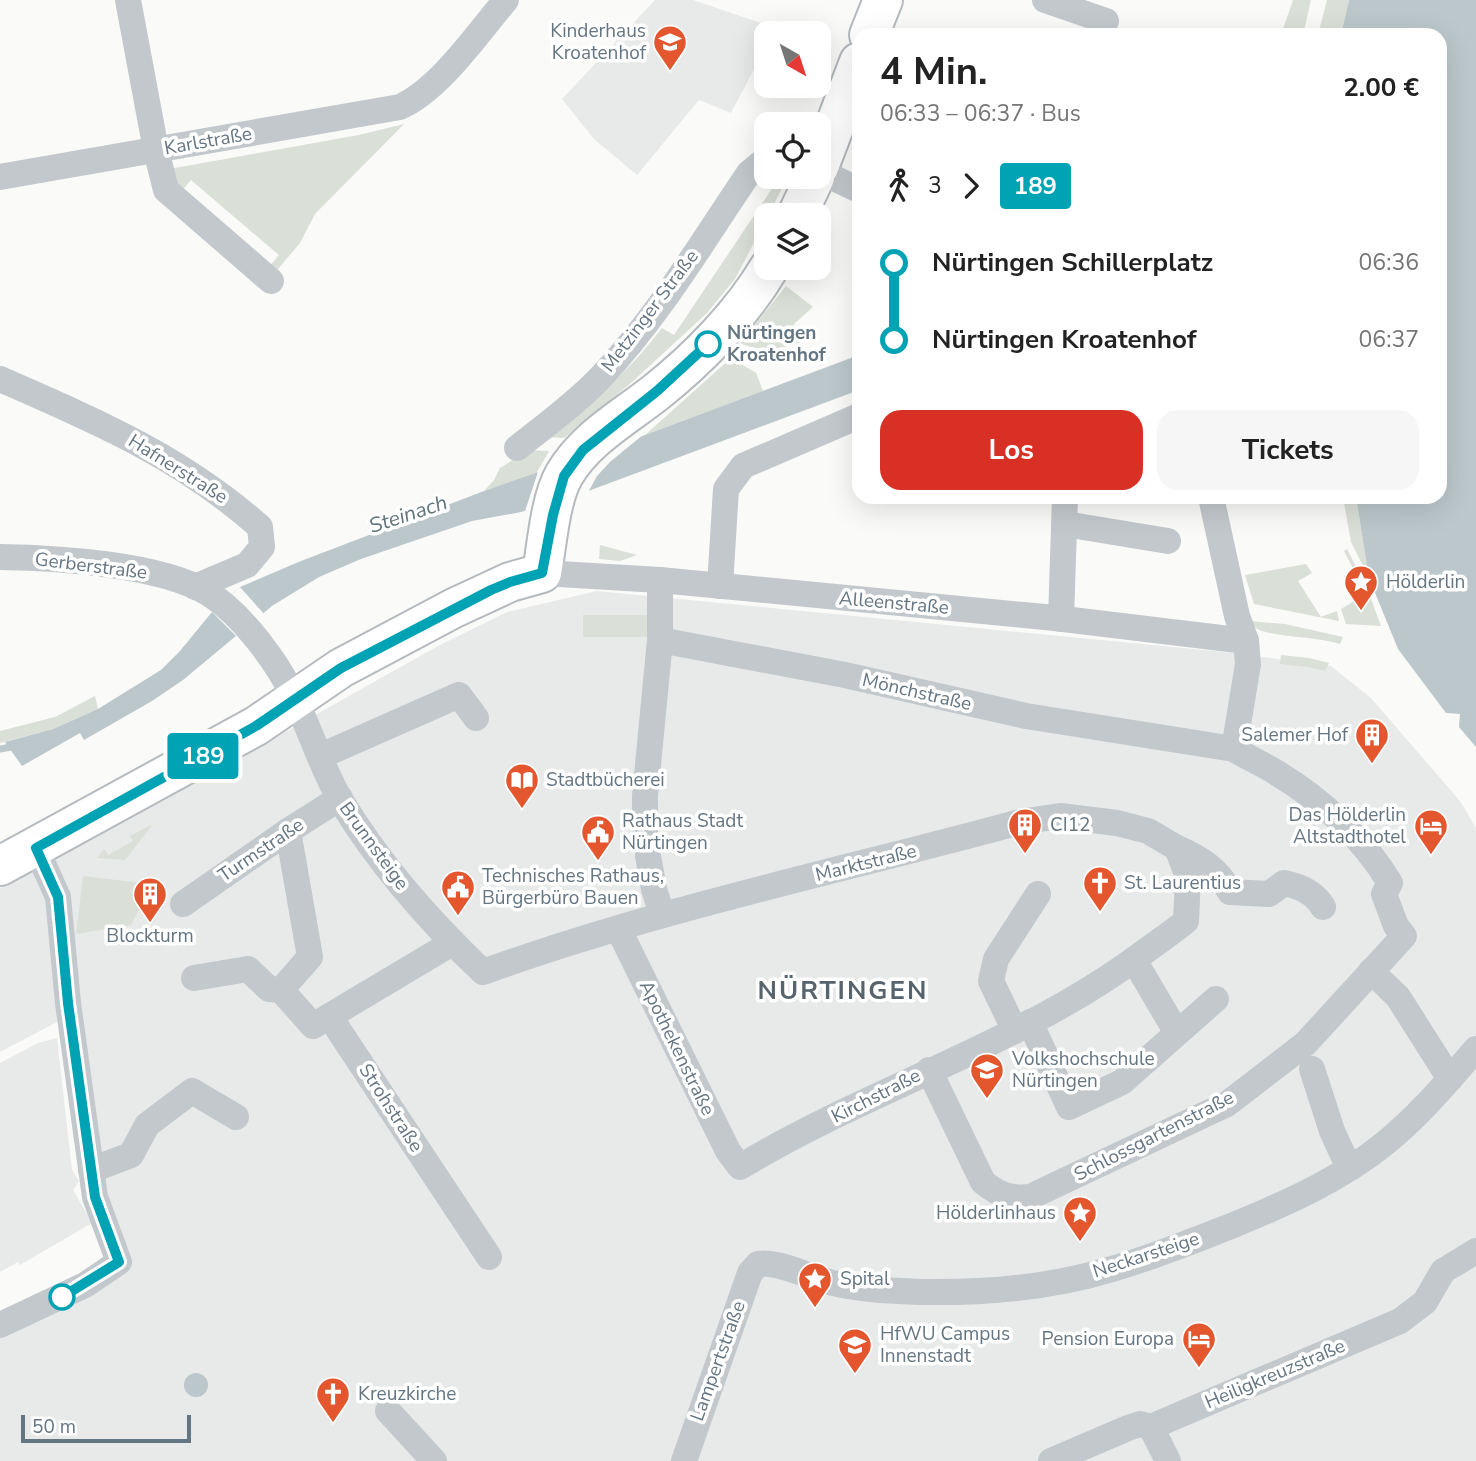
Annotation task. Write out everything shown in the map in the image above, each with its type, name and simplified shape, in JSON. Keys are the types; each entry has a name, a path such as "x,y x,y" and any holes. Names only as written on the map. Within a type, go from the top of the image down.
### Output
{"main road":[{"path":"872,28 883,0"},
{"path":"831,137 852,81"},
{"path":"0,866 256,726 341,668 454,608 510,582 542,573 564,476 583,450 657,391 709,343 748,299 761,280"}],"street":[{"path":"128,0 166,190 271,281"},
{"name":"Karlstraße","path":"0,177 400,107 415,101 433,86 506,0"},
{"path":"1045,0 1106,19"},
{"name":"Metzinger Straße","path":"517,447 573,403 599,379 633,340 754,169"},
{"path":"831,175 852,186"},
{"name":"Hafnerstraße","path":"0,379 158,452 227,497 260,527 262,547 247,565 195,587"},
{"path":"720,586 726,489 743,466 852,419"},
{"path":"1060,619 1065,504"},
{"path":"1213,504 1237,616 1246,641 1248,664 1234,749"},
{"path":"1065,524 1167,541"},
{"name":"Gerberstraße","path":"0,557 107,564 152,573 195,587 219,601 249,631 281,672 295,699"},
{"name":"Alleenstraße","path":"542,573 660,580 1060,619 1246,641"},
{"path":"660,580 660,640 645,796 647,845 654,888 662,915"},
{"name":"Mönchstraße","path":"660,640 845,676 1026,716 1234,749 1278,773 1329,809 1350,832 1390,883 1384,894 1396,926 1404,936"},
{"path":"321,756 459,695 476,718"},
{"name":"Brunnsteige","path":"295,699 340,798 385,864 416,904 483,972"},
{"name":"Turmstraße","path":"183,904 340,798"},
{"name":"Marktstraße","path":"483,972 562,944 662,915 1020,822 1060,816 1148,831 1200,858 1223,877 1230,892 1269,894 1284,883 1318,898 1323,907"},
{"path":"281,990 310,957 288,831"},
{"path":"0,1325 85,1285 119,1262 95,1197 68,1003 58,897 36,848"},
{"name":"Kirchstraße","path":"740,1167 929,1070 1077,999 1134,960 1186,921 1188,877 1177,848"},
{"path":"1038,894 996,959 991,981 1023,1027 1069,1107 1122,1082 1216,999"},
{"name":"Apothekenstraße","path":"618,928 728,1151 740,1167"},
{"name":"Schlossgartenstraße","path":"929,1070 983,1182 997,1193 1013,1198 1030,1196 1227,1104 1305,1044 1404,936"},
{"path":"194,978 248,969 269,989 281,990 313,1026 452,943"},
{"path":"1134,960 1177,1033"},
{"path":"1370,971 1398,998 1450,1079"},
{"name":"Strohstraße","path":"330,1017 489,1257"},
{"name":"Neckarsteige","path":"758,1264 771,1264 830,1283 923,1292 988,1289 1066,1280 1109,1270 1173,1249 1279,1205 1349,1168 1383,1145 1420,1113 1476,1049"},
{"path":"1312,1069 1332,1131 1349,1168"},
{"path":"91,1170 131,1155 147,1125 192,1091 236,1117"},
{"name":"Heiligkreuzstraße","path":"1051,1461 1128,1427 1140,1424 1151,1427 1400,1321 1414,1313 1425,1302 1443,1271 1476,1251"},
{"name":"Lampertstraße","path":"684,1461 750,1273 758,1264"},
{"path":"388,1411 433,1461"},
{"path":"1151,1427 1168,1461"}],"shaded area":[{"name":"Kinderhaus Kroatenhof","path":"655,0 693,0 755,21 754,69 731,113 699,100 637,175 594,139 562,99"},
{"path":"1293,0 1311,0 1305,28 1283,28"},
{"path":"1327,0 1349,0 1343,28 1320,28"},
{"path":"1349,0 1476,0 1476,747 1459,727 1460,714 1446,713 1398,649 1369,578 1357,504 1447,504 1447,28 1343,28"},
{"path":"404,124 315,214 300,243 278,269 273,271 269,267 279,255 191,180 181,192 169,169 359,135"},
{"path":"772,189 782,189 774,203 762,203"},
{"path":"754,215 754,242 735,279 707,313 631,383 564,438 545,437 608,387 662,328 674,335"},
{"path":"786,286 813,307 794,324 801,342 770,349 740,343"},
{"path":"731,358 756,373 763,391 645,435"},
{"path":"852,358 852,393 591,490 521,512 472,521 361,559 319,577 272,606 183,680 84,740 80,733 22,766 5,742 53,729 98,709 161,670 212,612 240,587 484,491 645,435"},
{"path":"529,450 549,451 536,474 484,491 500,468"},
{"path":"1344,504 1357,504 1369,578 1351,542"},
{"path":"600,545 637,555 620,561 599,559"},
{"path":"1347,549 1368,591 1381,626 1346,624 1341,609 1366,594 1344,551"},
{"path":"1306,564 1312,573 1298,581 1321,617 1337,611 1339,621 1254,604 1245,575"},
{"path":"597,591 1225,652 1331,666 1371,698 1460,801 1476,828 1476,1461 0,1461 0,1336 125,1273 103,1193 80,1010 0,1052 0,888 148,809 438,646 507,612"},
{"path":"583,615 653,615 653,637 583,637"},
{"path":"1250,621 1285,624 1343,637 1340,644 1271,633 1258,629"},
{"path":"1281,655 1329,663 1325,671 1280,664"},
{"path":"95,696 98,709 53,729 0,743 0,731 55,717"},
{"path":"153,824 125,860 97,858 104,849 108,855 133,841 130,836"},
{"path":"83,876 158,885 131,925 76,934"},
{"path":"57,1038 72,1170 79,1181 73,1190 92,1223 20,1265 18,1262 0,1272 0,1063 38,1043"},
{"path":"196,1373 207,1380 208,1385 201,1396 196,1397 185,1390 184,1385 191,1374"}],"pier":[{"path":"649,430 610,462 597,476 586,496 524,514 539,469"},
{"path":"240,587 265,615 237,637 212,612"}],"waterway":[{"name":"Steinach","path":"0,749 16,746"}],"bus line":[{"name":"189","path":"62,1297 119,1262 95,1197 68,1003 58,897 36,848 256,726 341,668 491,590 542,573 556,501 564,476 583,450 599,435 657,391 708,344"}],"place":[{"name":"Kinderhaus Kroatenhof","path":"670,72"},
{"name":"Nürtingen Kroatenhof","path":"708,344"},
{"name":"Hölderlin","path":"1361,612"},
{"name":"Salemer Hof","path":"1372,765"},
{"name":"Stadtbücherei","path":"522,810"},
{"name":"CI12","path":"1025,855"},
{"name":"Das Hölderlin Altstadthotel","path":"1431,856"},
{"name":"Rathaus Stadt Nürtingen","path":"598,862"},
{"name":"St. Laurentius","path":"1100,913"},
{"name":"Technisches Rathaus, Bürgerbüro Bauen","path":"458,917"},
{"name":"Blockturm","path":"150,924"},
{"name":"Volkshochschule Nürtingen","path":"987,1100"},
{"name":"Hölderlinhaus","path":"1080,1243"},
{"name":"Spital","path":"815,1309"},
{"name":"Pension Europa","path":"1199,1369"},
{"name":"HfWU Campus Innenstadt","path":"855,1375"},
{"name":"Kreuzkirche","path":"333,1424"}],"district":[{"name":"NÜRTINGEN","path":"843,990"}]}
